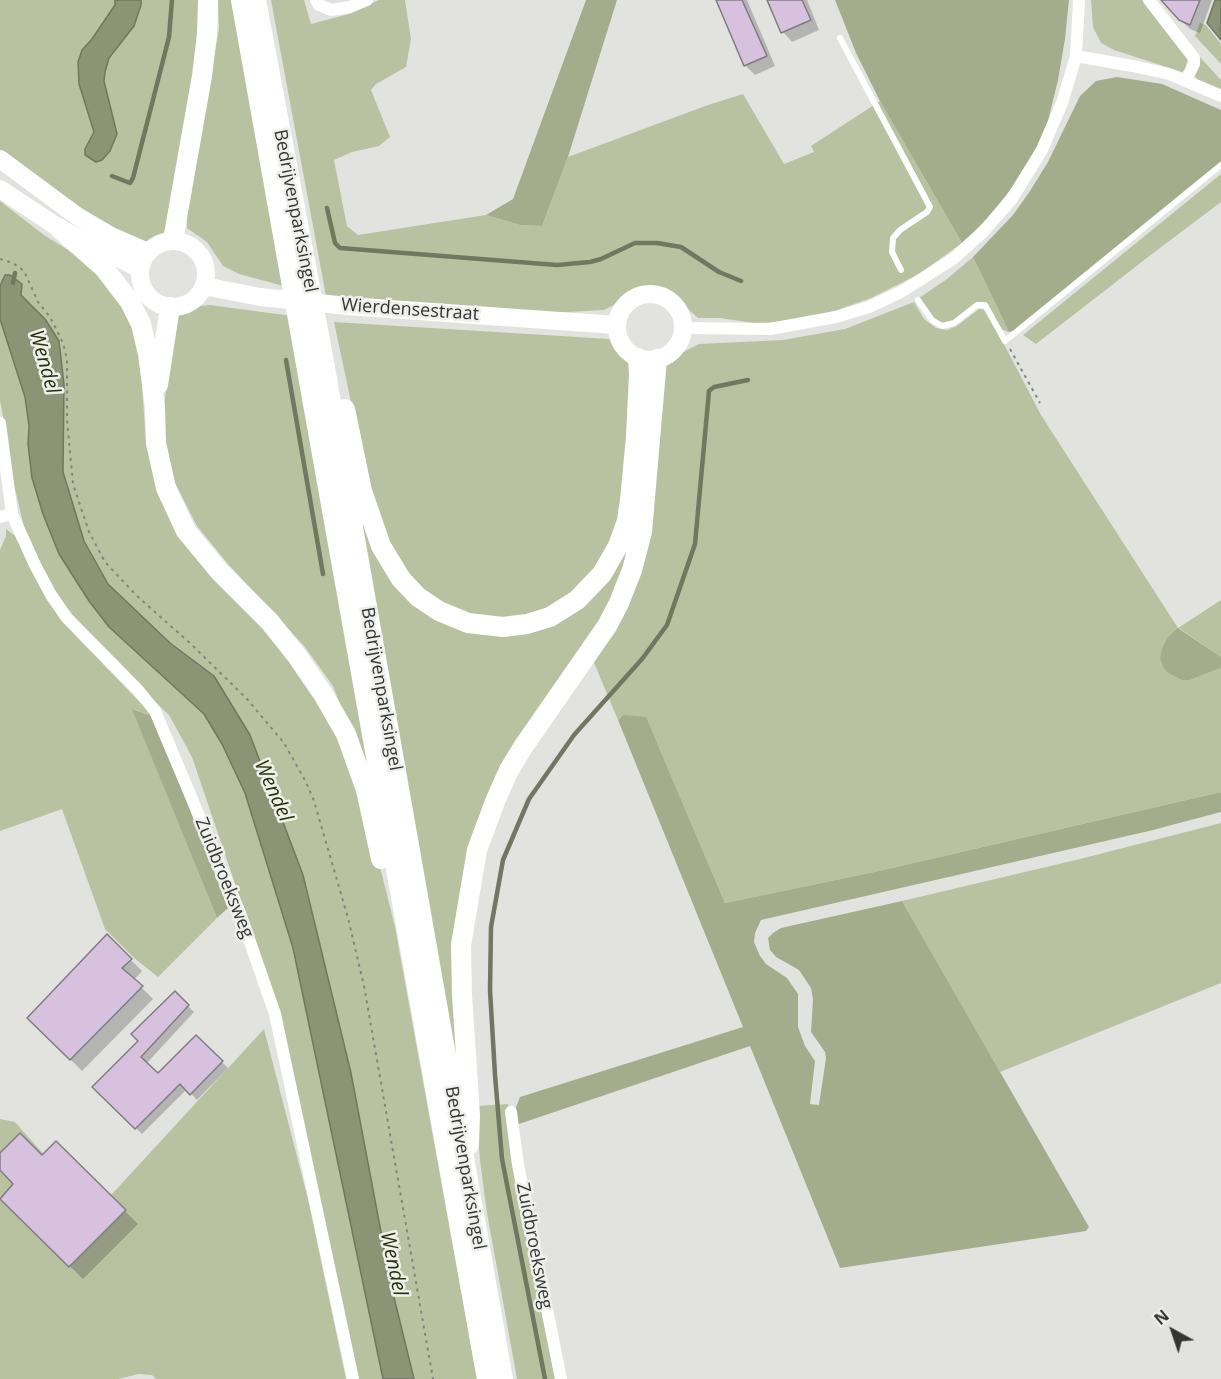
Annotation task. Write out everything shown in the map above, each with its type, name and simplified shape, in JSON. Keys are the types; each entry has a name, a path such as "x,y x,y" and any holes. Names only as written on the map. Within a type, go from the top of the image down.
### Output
{"highway":[{"path":"173,240 202,76 208,0"},
{"name":"Bedrijvenparksingel","path":"241,0 487,1379"},
{"name":"Bedrijvenparksingel","path":"256,0 330,397 503,1379"},
{"path":"296,220 338,376 362,491 381,546 401,579 418,597 439,611 468,623 503,627 526,624 550,617 577,600 602,574 618,546 627,521 637,416 647,359"},
{"path":"59,228 104,268 130,302 144,335 155,408 156,443 166,488 186,531 219,571 270,622 297,656 323,694 346,734 366,790 386,877 412,959"},
{"path":"155,408 170,307"},
{"path":"468,1185 470,1115 461,945 477,850 509,770 607,626 632,570 643,523 647,359"}],"main road":[{"path":"0,159 77,216 111,236 148,252"},
{"path":"0,189 59,228 140,269"},
{"path":"173,240 184,242 201,255 206,275 199,295 191,302 170,307 160,304 144,290 140,280 140,269 148,252 164,242 173,240"},
{"name":"Wierdensestraat","path":"204,286 260,297 348,306 616,325"},
{"path":"653,294 667,298 675,306 681,316 683,328 681,338 668,355 647,359 623,347 616,325 618,315 629,301 639,295 653,294"}],"street":[{"path":"316,0 331,9 350,7 367,0"},
{"path":"683,328 770,328 836,317 869,307 901,292 953,259 982,233 1011,200 1027,177 1054,125 1076,56 1079,0"},
{"path":"1149,0 1194,58 1194,64 1186,80"},
{"path":"1076,56 1138,66 1186,80 1221,96"},
{"name":"Zuidbroeksweg","path":"0,423 6,515 51,595 68,618 138,690 155,711 240,913 275,1014 353,1379"},
{"name":"Zuidbroeksweg","path":"511,1112 518,1165 561,1379"}],"lane":[{"path":"840,38 930,207 927,213 900,230 893,238 892,252 901,270"},
{"path":"918,300 932,320 942,326 954,323 977,305 985,305 1005,341 1221,165"}],"path":[{"path":"1209,27 1221,30"},
{"path":"0,260 13,263 24,271 38,302 50,317 63,343 68,359 67,420 73,484 89,532 105,562 136,596 248,699 284,744 314,801 348,918 364,986 433,1379"},
{"path":"1005,341 1040,403"}],"shaded area":[{"path":"0,0 115,0 115,5 82,50 78,62 79,84 94,132 85,149 96,162 108,98 104,81 105,72 109,58 134,26 141,0 203,0 173,225 159,237 145,242 131,242 0,154"},
{"path":"218,0 232,0 287,287 239,274 223,266 207,242 187,228 187,207 219,29"},
{"path":"271,0 304,0 311,24 349,14 379,0 405,0 411,39 406,67 376,84 371,90 390,137 379,146 352,152 334,160 347,226 358,235 486,215 520,225 542,226 568,157 743,94 784,164 814,152 811,146 880,101 962,243 919,274 871,298 823,315 782,322 754,323 720,318 698,318 670,293 656,287 638,289 604,310 550,313 326,296"},
{"path":"586,0 617,0 568,157 542,226 520,225 486,215 513,199"},
{"path":"835,0 1069,0 1058,80 1048,121 1037,146 1018,180 987,219 962,243 880,101 856,53"},
{"path":"1091,0 1142,0 1188,58 1185,70 1182,72 1114,50 1101,43 1093,27"},
{"path":"1200,23 1206,25 1221,44 1221,64 1195,36"},
{"path":"1199,56 1221,80 1221,89 1195,76"},
{"path":"1117,77 1162,84 1221,110 1221,163 1016,330 1009,332 973,257 1013,215 1030,191 1048,162 1080,96 1096,81"},
{"path":"1221,174 1221,202 1036,344 1023,335"},
{"path":"0,201 44,235 92,265 110,284 139,339 146,444 158,488 292,660 339,737 376,851 395,927 477,1379 414,1379 391,1285 351,1073 303,875 250,735 214,676 170,643 108,584 84,541 63,472 64,385 59,341 33,306 21,295 21,284 10,275 6,275 0,286"},
{"path":"973,257 1009,332 1001,329 984,304 961,318 941,325 919,298"},
{"path":"914,302 924,319 936,328 947,330 957,326 979,309 986,310 1041,415 1178,628 1221,600 1221,657 1179,628 1190,680 1221,668 1221,792 879,871 725,903 659,748 623,715 618,720 592,658 636,576 663,369 675,356 699,344 783,340 845,329"},
{"path":"210,305 292,316 379,809 333,686 305,647 228,564 197,526 175,483 164,442 164,406 176,316 186,314 200,306"},
{"path":"0,319 25,397 32,478 59,554 170,682 204,714 222,744 245,793 293,948 383,1379 358,1379 279,1013 192,757 169,715 87,636 55,593 25,531 9,464 0,400"},
{"path":"334,322 609,339 619,350 631,366 623,504 612,546 575,594 525,618 469,617 422,592 388,543 370,492"},
{"path":"645,466 617,599 476,839 461,1095 352,473 387,568 478,630 591,595"},
{"path":"6,529 15,536 47,599 76,636 154,717 133,709 217,918 158,977 134,958 105,929 62,809 0,831 0,550 6,536"},
{"path":"1178,628 1221,657 1221,668 1190,680 1182,680 1167,672 1160,658 1163,646 1168,637"},
{"path":"132,709 154,717 228,908 217,918"},
{"path":"623,715 646,717 725,903 879,871 1221,792 1221,812 1149,831 761,920 755,933 754,942 760,956 766,964 787,978 798,994 798,1027 805,1046 815,1061 810,1104 819,1105 826,1058 825,1052 811,1032 813,999 811,988 799,970 776,957 770,950 768,938 781,928 902,901 1089,1227 1086,1231 840,1268 750,1046 516,1125 514,1113 520,1097 743,1027 618,720"},
{"path":"1221,823 1221,983 1000,1072 902,901"},
{"path":"264,1029 308,1199 346,1379 156,1379 152,1375 139,1374 118,1379 0,1379 0,1119 15,1122 72,1186 100,1207"},
{"path":"508,1104 509,1125 555,1379 517,1379 487,1213 476,1106"}],"water":[{"path":"115,0 141,0 141,5 134,26 109,58 104,81 117,134 110,151 102,160 96,162 85,155 85,149 94,132 79,84 78,62 82,50 115,5"},
{"path":"1215,0 1221,0 1221,40 1207,23"},
{"path":"5,275 10,275 22,284 21,295 45,319 59,341 64,385 63,472 84,541 108,584 170,643 214,676 250,735 303,875 351,1073 391,1285 414,1379 383,1379 293,948 245,793 222,744 204,714 109,627 89,601 59,554 43,514 32,478 25,397 0,319 0,286"}],"building":[{"path":"716,0 742,0 767,56 744,66"},
{"path":"767,0 802,0 811,20 781,33"},
{"path":"1161,0 1200,0 1190,25 1179,20"},
{"path":"107,934 132,959 122,968 143,986 70,1060 27,1018"},
{"path":"175,991 189,1005 141,1057 158,1073 196,1035 223,1061 190,1095 180,1084 135,1129 92,1087 138,1041 131,1034"},
{"path":"20,1133 42,1155 56,1141 126,1210 69,1267 0,1199 13,1184 0,1170 0,1153"}],"waterway":[{"path":"112,176 130,183 133,178 169,37 172,0"},
{"path":"327,208 335,243 340,248 557,265 601,259 635,243 657,243 681,247 719,272 741,281"},
{"name":"Wendel","path":"13,283 15,273"},
{"path":"286,360 323,574"},
{"path":"545,1379 502,1159 495,1075 490,990 491,927 503,860 529,799 574,735 642,659 667,625 695,544 709,391 714,387 748,380"}]}
